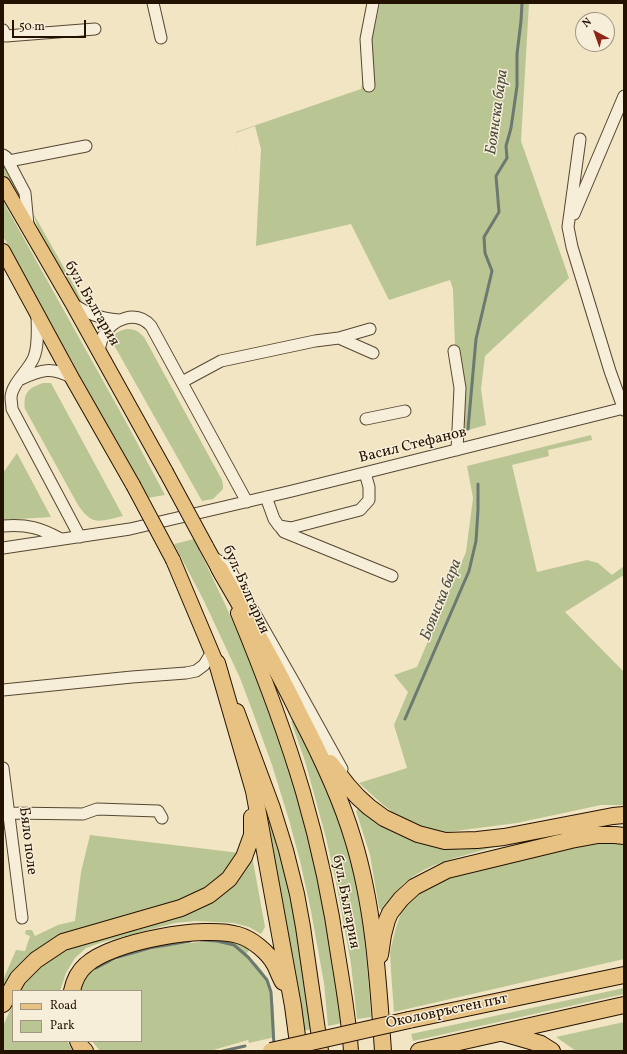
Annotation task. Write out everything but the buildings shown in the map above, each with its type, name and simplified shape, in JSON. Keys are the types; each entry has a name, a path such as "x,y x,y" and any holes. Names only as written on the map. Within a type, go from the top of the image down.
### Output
{"highway":[{"path":"212,557 273,662 316,746 340,800 353,839 369,909 377,974 383,1051"},
{"path":"215,657 254,791 293,1006 299,1050"},
{"path":"316,746 355,793 369,807 384,818 418,834 445,841 504,837 624,815"},
{"path":"3,1004 18,978 36,960 63,942 181,908 209,894 229,879 244,857 252,835 254,791"},
{"path":"377,974 383,935 387,920 390,913 401,899 414,887 447,870 463,866 571,840 598,835 615,834 624,836"},
{"path":"72,990 74,980 80,972 90,961 106,952 121,946 157,938 187,933 216,932 239,935 250,940 263,951 275,965 293,1006"},
{"name":"Околовръстен път","path":"270,1051 622,975"},
{"name":"Околовръстен път","path":"418,1051 624,1005"},
{"path":"501,1032 541,1044 552,1051"},
{"path":"78,1042 85,1051"}],"main road":[{"name":"бул. България","path":"3,184 72,303 166,472 212,557 234,602 284,734 303,792 321,860 334,923 349,1021 351,1051"},
{"path":"3,251 173,560 243,725 286,850 297,894 321,1051"}],"street":[{"path":"153,3 159,32"},
{"path":"369,86 366,39 373,3"},
{"path":"3,30 6,36 95,29"},
{"path":"568,227 624,96"},
{"path":"580,138 568,227 574,255 610,371 624,409"},
{"path":"28,227 26,193 6,158 86,146"},
{"path":"72,303 94,316 105,319 119,320"},
{"path":"37,314 37,346 34,358 28,369 13,389 11,396 12,409 80,537"},
{"path":"99,351 104,334 119,320 127,317 134,317 148,322 247,502"},
{"path":"182,382 221,361 315,341 339,338 370,329"},
{"path":"339,338 372,353"},
{"path":"454,351 460,388 457,450"},
{"path":"19,380 41,371 51,370 72,378"},
{"name":"Васил Стефанов","path":"3,548 130,529 247,502 624,409"},
{"path":"366,419 405,411"},
{"path":"279,526 290,528 360,510 369,500 369,487 365,473"},
{"path":"266,497 274,519 284,532 392,576"},
{"path":"3,526 15,525 32,527 45,531 61,539"},
{"path":"212,557 229,568 355,793"},
{"path":"3,690 186,673 196,671 215,657"},
{"name":"Бяло поле","path":"3,768 22,918"},
{"path":"9,813 83,814 97,809 158,811 162,818"}],"green space":[{"path":"380,3 529,3 521,141 569,278 485,356 481,389 486,425 458,433 453,289 450,280 389,300 351,224 256,246 261,149 255,126 236,133 234,164 236,132 361,89"},
{"path":"3,160 22,192 24,210 3,173"},
{"path":"3,201 165,495 147,498 3,236"},
{"path":"33,213 75,287 84,306 74,296 41,238"},
{"path":"132,329 144,337 222,480 223,489 213,499 202,501 110,338 118,332"},
{"path":"43,383 51,383 123,516 98,521 88,517 78,505 25,409 26,395 30,389"},
{"path":"591,435 592,440 548,450 549,456 512,465 537,572 587,560 598,563 612,575 624,566 624,575 565,612 624,672 624,805 601,805 517,823 440,833 407,823 382,804 359,783 407,768 394,725 408,692 394,675 417,667 466,552 473,498 467,466"},
{"path":"17,453 51,517 3,520 3,473"},
{"path":"194,539 246,651 280,743 299,801 320,889 333,959 342,1023 328,1026 324,983 311,911 300,861 272,765 240,678 204,601 174,544"},
{"path":"291,721 296,722 309,747 331,799 348,852 355,879 364,935 371,1017 357,1019 351,964 336,882 326,838 305,761"},
{"path":"361,807 374,820 393,831 415,840 504,844 442,862 419,873 400,887 382,911 379,908 370,855 356,811"},
{"path":"269,823 272,824 288,882 299,933 313,1029 301,1031"},
{"path":"90,835 240,853 225,873 211,885 193,896 36,951 13,973 3,990 3,980 16,950 25,951 30,936 25,934 26,930 32,930 35,936 58,925 75,921 81,872"},
{"path":"590,842 624,842 624,959 394,1012 390,952 401,912 410,900 423,888 437,881"},
{"path":"252,856 265,927 261,934 249,927 234,923 195,921 175,923 86,948 75,958 66,973 60,990 21,990 30,976 45,961 61,950 165,919"},
{"path":"210,937 222,937 251,948 246,954 262,971 271,989 275,1037 249,1043 248,1040 210,1051 100,1051 93,1042 142,1042 142,990 81,990 85,978 90,972 101,965 161,947 185,943 210,942"},
{"path":"624,988 624,994 413,1041 411,1034"},
{"path":"12,1006 12,1042 68,1042 73,1051 3,1051 3,1026"},
{"path":"624,1022 624,1051 576,1051 556,1037"}],"waterway":[{"name":"Боянска бара","path":"468,429 476,339 492,271 485,253 484,237 499,212 496,176 507,158 506,146 511,128 517,86 517,54 522,3"},
{"name":"Боянска бара","path":"405,719 469,571 476,541 478,484"},
{"path":"201,940 217,941 234,945 248,957 267,980 271,992 274,1046"},
{"path":"96,968 115,958 150,948 190,941"},
{"path":"223,1051 245,1046"}]}
